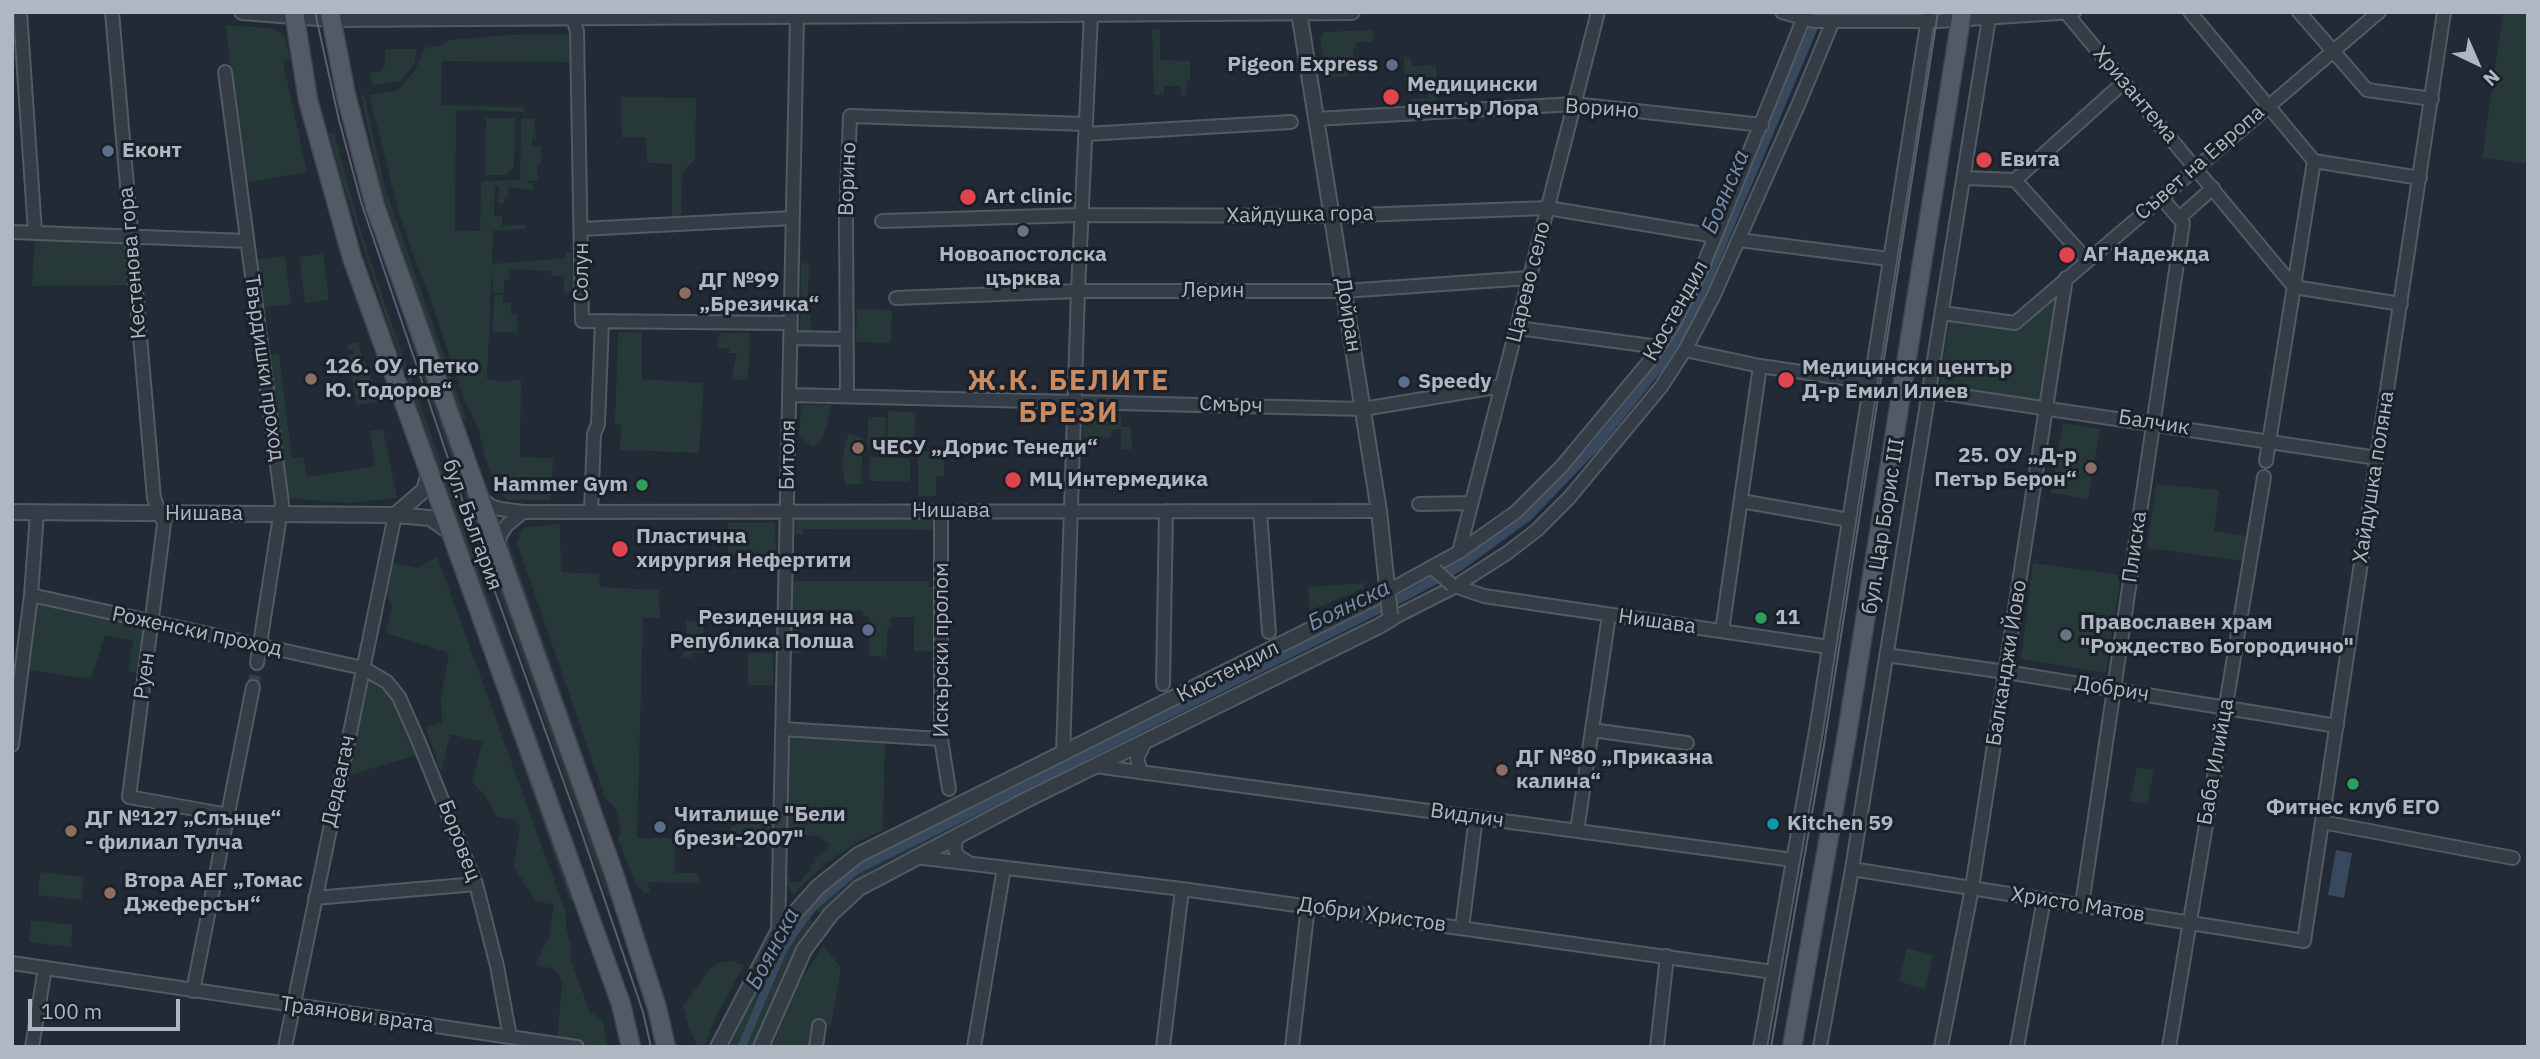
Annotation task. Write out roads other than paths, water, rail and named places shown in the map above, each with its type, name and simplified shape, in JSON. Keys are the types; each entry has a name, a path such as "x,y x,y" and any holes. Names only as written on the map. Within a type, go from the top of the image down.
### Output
{"main road":[{"name":"бул. България","path":"294,14 308,100 352,258 621,1004 631,1047"},
{"name":"бул. България","path":"331,15 346,95 375,206 614,874 657,1009 666,1047"},
{"name":"бул. Цар Борис III","path":"1792,1047 1846,740 1961,16"}],"street":[{"path":"20,12 35,232"},
{"name":"Кестенова гора","path":"112,12 154,498 160,514"},
{"path":"242,12 331,15 797,17 1352,12"},
{"name":"Царево село","path":"1460,552 1598,12"},
{"path":"1782,12 1803,20 1833,21 2071,13"},
{"path":"2190,12 2314,161 2420,178"},
{"path":"2299,12 2367,90 2432,99"},
{"name":"Съвет на Европа","path":"1942,313 2015,323 2379,12"},
{"name":"Хайдушка поляна","path":"2304,941 2444,12"},
{"name":"Дойран","path":"1299,13 1379,511 1391,617"},
{"name":"Хризантема","path":"2071,13 2124,82 2294,287"},
{"path":"1062,754 1077,291 1091,14"},
{"name":"Солун","path":"572,15 577,31 582,321 602,321 592,512"},
{"name":"бул. Цар Борис III","path":"1820,1047 1852,869 1989,15"},
{"name":"бул. Цар Борис III","path":"1760,1047 1829,647 1928,16"},
{"name":"Битоля","path":"778,932 797,17"},
{"name":"Кюстендил","path":"718,1047 778,932 801,904 831,875 867,849 1388,593 1433,569 1503,524 1539,492 1591,433 1659,347 1689,294 1762,125 1803,20"},
{"name":"Кюстендил","path":"761,1047 789,978 804,950 823,923 859,888 956,836 1453,586 1523,542 1569,498 1648,403 1685,350 1739,240 1833,21"},
{"name":"Твърдишки проход","path":"225,72 280,483 281,515 257,663"},
{"path":"1964,178 2015,180 2124,82"},
{"name":"Ворино","path":"1316,119 1574,104 1762,125"},
{"name":"Ворино","path":"846,340 850,116 1086,129 1291,122"},
{"path":"2266,461 2314,161"},
{"path":"2015,180 2087,260"},
{"path":"2161,197 2179,218 2213,188"},
{"name":"Хайдушка гора","path":"882,221 1081,215 1332,216 1548,208 1715,236"},
{"path":"581,229 793,218"},
{"name":"Плиска","path":"2082,905 2183,223 2179,218"},
{"path":"12,232 247,241"},
{"path":"1739,240 1889,259"},
{"name":"Лерин","path":"896,298 1077,291 1344,291 1530,278"},
{"name":"Балканджи Йово","path":"1941,1047 1972,888 2066,278"},
{"path":"2294,287 2401,304"},
{"path":"602,321 790,323"},
{"path":"1518,328 1659,347"},
{"path":"790,338 846,340 847,396"},
{"path":"1685,350 1760,366 1870,382"},
{"path":"1722,631 1760,366"},
{"name":"Смърч","path":"789,395 1363,409 1502,386"},
{"name":"Балчик","path":"1929,391 2377,458"},
{"path":"395,515 424,490 429,474"},
{"name":"Баба Илийца","path":"2169,1047 2264,477"},
{"name":"Нишава","path":"477,494 491,506 523,512 1379,511"},
{"path":"1741,501 1849,520"},
{"path":"1419,504 1471,503"},
{"name":"Искърски пролом","path":"941,511 941,739 949,789"},
{"path":"1163,684 1166,511"},
{"path":"1260,511 1269,632"},
{"name":"Нишава","path":"12,512 395,515 430,518 451,533"},
{"path":"496,548 507,525 523,512"},
{"path":"12,745 16,686 32,595 37,513"},
{"name":"Руен","path":"160,514 164,524 129,797 228,815"},
{"name":"Дедеагач","path":"285,1047 395,515"},
{"name":"Нишава","path":"1433,569 1453,586 1484,596 1829,647"},
{"path":"1476,573 1474,584 1484,596"},
{"name":"Роженски проход","path":"32,595 363,668"},
{"path":"1577,831 1609,615"},
{"name":"Добрич","path":"1886,655 2337,726"},
{"name":"Боровец","path":"363,668 387,682 399,697 476,884 497,966 510,1037"},
{"path":"193,991 253,687"},
{"path":"782,729 941,739"},
{"path":"1592,730 1687,743"},
{"path":"1141,772 1138,758 1145,742"},
{"name":"Видлич","path":"1095,766 1793,860"},
{"path":"1462,928 1476,817"},
{"path":"2322,822 2514,858"},
{"path":"956,836 955,850 963,861 970,864"},
{"name":"Добри Христов","path":"915,857 1182,889 1773,972"},
{"path":"974,1047 1004,868"},
{"name":"Христо Матов","path":"1852,869 2304,941"},
{"path":"315,898 476,884"},
{"path":"1163,1047 1182,889"},
{"path":"779,894 789,902 801,904"},
{"path":"2017,1047 2044,899"},
{"path":"1292,1047 1308,906"},
{"path":"1657,1047 1667,956"},
{"name":"Траянови врата","path":"12,964 577,1047"},
{"path":"32,1047 44,968"},
{"path":"816,1047 819,1026"}],"water":[{"path":"1809,27 1818,28 1696,317 1665,367 1600,448 1531,520 1461,571 1411,598 858,874 816,910 797,936 785,956 746,1047 737,1047 778,950 790,930 810,904 852,867 1409,589 1454,564 1525,514 1592,443 1655,366 1686,316"},
{"path":"2336,850 2352,853 2344,898 2328,895"}],"tunnel":[{"path":"253,687 257,663"}],"tram line":[{"path":"315,12 361,202 467,514 576,816 643,1012 651,1047"},
{"path":"1771,1047 1824,745 1938,12"}],"place":[{"name":"Pigeon Express","path":"1392,65"},
{"name":"Медицински център Лора","path":"1391,97"},
{"name":"Еконт","path":"108,151"},
{"name":"Евита","path":"1984,160"},
{"name":"Art clinic","path":"968,197"},
{"name":"Новоапостолска църква","path":"1023,231"},
{"name":"АГ Надежда","path":"2067,255"},
{"name":"ДГ №99 „Брезичка“","path":"685,293"},
{"name":"126. ОУ „Петко Ю. Тодоров“","path":"311,379"},
{"name":"Медицински център Д-р Емил Илиев","path":"1786,380"},
{"name":"Speedy","path":"1404,382"},
{"name":"ЧЕСУ „Дорис Тенеди“","path":"858,448"},
{"name":"25. ОУ „Д-р Петър Берон“","path":"2091,468"},
{"name":"МЦ Интермедика","path":"1013,480"},
{"name":"Hammer Gym","path":"642,485"},
{"name":"Пластична хирургия Нефертити","path":"620,549"},
{"name":"11","path":"1761,618"},
{"name":"Резиденция на Република Полша","path":"868,630"},
{"name":"Православен храм \"Рождество Богородично\"","path":"2066,635"},
{"name":"ДГ №80 „Приказна калина“","path":"1502,770"},
{"name":"Фитнес клуб ЕГО","path":"2353,784"},
{"name":"Kitchen 59","path":"1773,824"},
{"name":"Читалище \"Бели брези-2007\"","path":"660,827"},
{"name":"ДГ №127 „Слънце“ - филиал Тулча","path":"71,831"},
{"name":"Втора АЕГ „Томас Джеферсън“","path":"110,893"}],"district":[{"name":"Ж.К. БЕЛИТЕ БРЕЗИ","path":"1069,398"}],"water label":[{"name":"Боянска","path":"1726,192"},
{"name":"Боянска","path":"1349,606"},
{"name":"Боянска","path":"773,949"}]}
